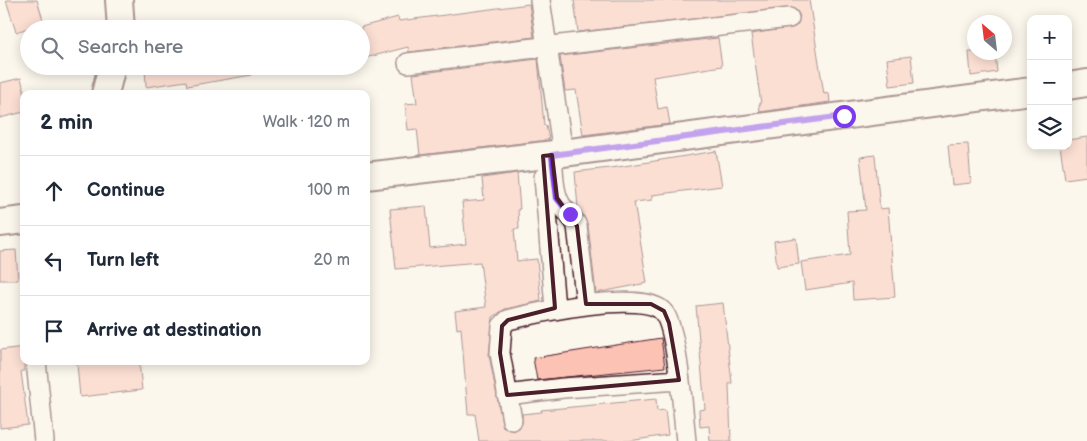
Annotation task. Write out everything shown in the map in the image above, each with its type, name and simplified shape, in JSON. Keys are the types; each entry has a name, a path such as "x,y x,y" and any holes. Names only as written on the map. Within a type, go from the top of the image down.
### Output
{"street":[{"path":"119,0 120,20"},
{"path":"540,0 547,46 557,198 574,218 577,226 586,304"},
{"path":"408,63 789,18"},
{"path":"106,90 110,75"},
{"path":"1072,85 1087,83"},
{"path":"370,176 553,155 1027,91"},
{"path":"553,155 555,308"},
{"path":"512,420 500,353 502,326 508,320 555,308 586,304 651,304 664,311 669,323 679,380 686,441"},
{"path":"36,365 44,441"},
{"path":"507,395 563,388 679,380"}],"highlighted area":[{"path":"552,155 557,198 577,226 586,304 651,304 664,311 669,323 679,380 507,395 500,353 502,326 508,320 555,308 543,156"}],"building":[{"path":"6,0 37,0 43,20 20,20 20,31 16,32"},
{"path":"574,0 809,0 824,94 829,93 830,102 760,112 759,104 761,104 751,34 795,27 800,16 793,8 578,32"},
{"path":"529,4 534,37 409,52 408,47 370,57 370,25 398,17 399,21"},
{"path":"718,38 722,66 653,77 658,109 667,107 670,124 583,135 576,90 565,91 560,56"},
{"path":"911,56 914,83 890,86 887,59"},
{"path":"538,59 544,125 546,125 549,140 420,155 417,129 408,130 405,104 417,103 413,74"},
{"path":"970,60 996,60 997,72 971,76"},
{"path":"145,75 252,75 187,86 186,81 146,87"},
{"path":"21,78 24,90 20,90 20,113 0,118 0,83"},
{"path":"1087,137 1087,176 1065,179 1061,150 1072,150 1072,139"},
{"path":"968,144 971,183 952,185 948,145"},
{"path":"716,151 722,186 652,195 652,200 634,202 647,283 596,293 588,225 578,208 575,172"},
{"path":"875,155 880,209 888,208 895,297 853,300 852,283 805,290 801,262 850,255 847,211 866,210 860,157"},
{"path":"517,173 520,209 518,209 519,229 514,229 517,261 537,259 541,301 505,309 493,317 489,355 503,427 514,431 522,424 522,414 542,412 541,410 656,399 657,411 665,410 668,435 629,441 479,441 475,414 468,414 461,328 457,329 455,311 486,307 480,262 396,269 390,209 426,206 430,248 466,244 462,202 484,200 482,178"},
{"path":"796,238 799,264 777,267 774,241"},
{"path":"16,250 18,280 0,280 0,251"},
{"path":"723,303 732,383 729,384 731,441 710,441 709,426 700,427 699,410 705,409 696,306"},
{"path":"661,338 665,367 537,380 533,358"},
{"path":"20,348 20,365 24,365 24,371 21,371 28,425 0,428 0,350"},
{"path":"77,365 139,365 142,390 80,397"}],"route":[{"path":"570,214 557,198 552,155 844,116"}]}
